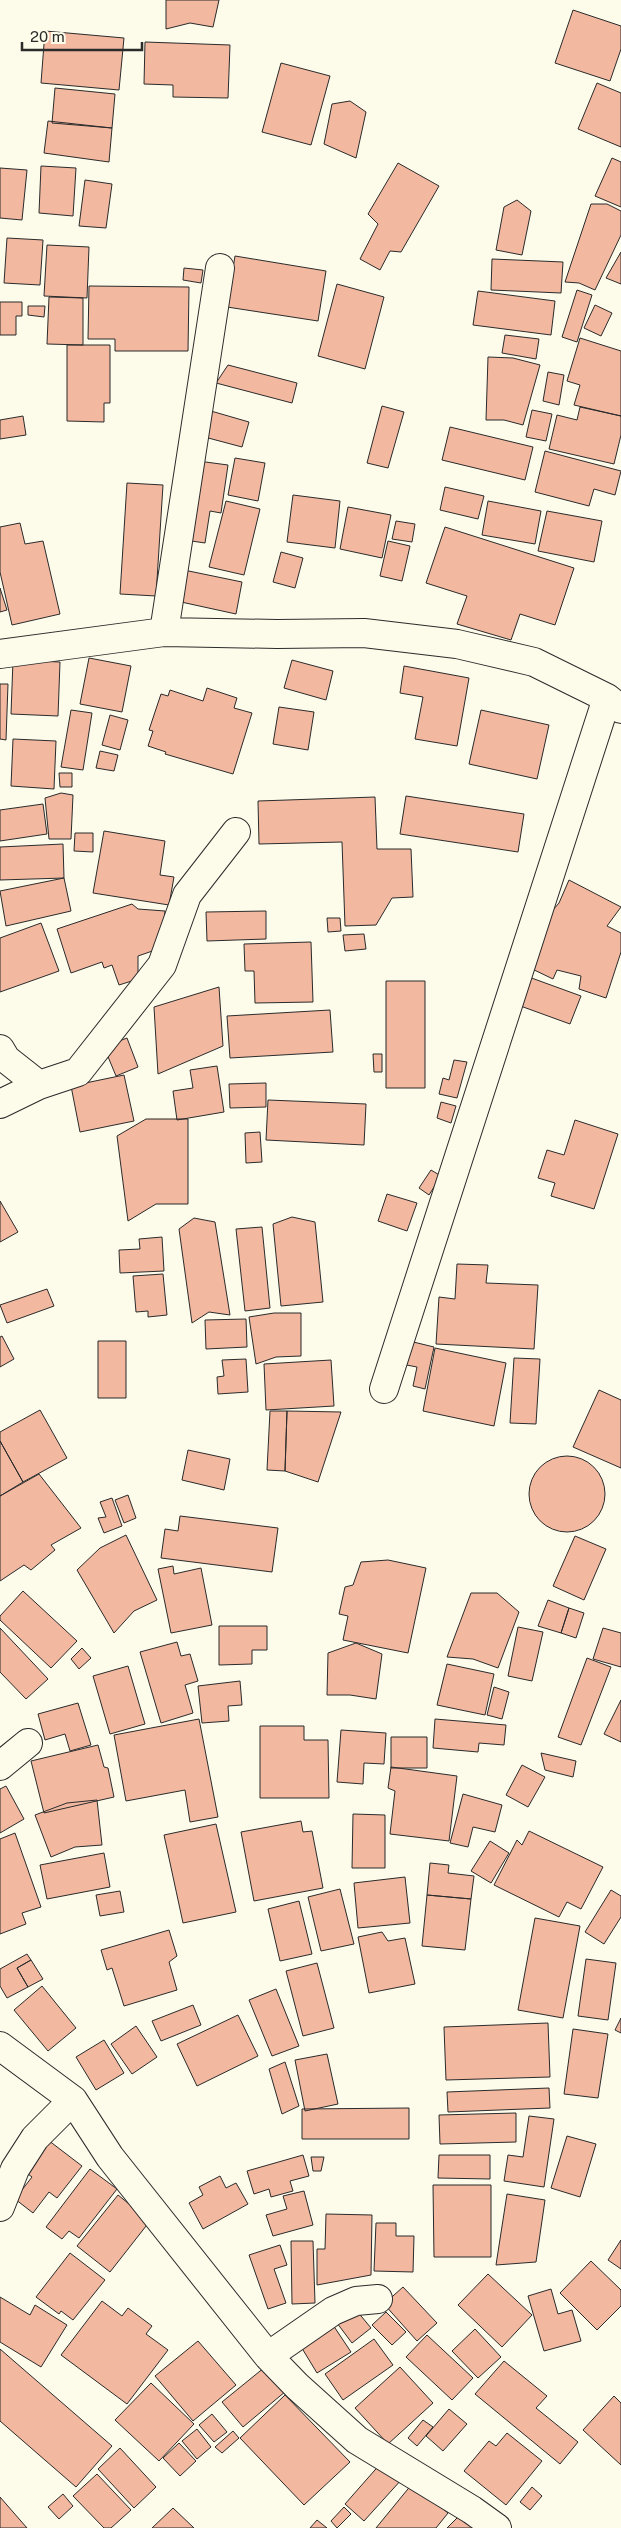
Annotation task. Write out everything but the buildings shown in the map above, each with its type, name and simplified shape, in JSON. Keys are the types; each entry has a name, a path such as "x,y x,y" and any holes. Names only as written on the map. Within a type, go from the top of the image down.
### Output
{"street":[{"path":"164,632 220,268"},
{"path":"0,654 164,632 364,633 457,644 534,662 614,704 384,1389"},
{"path":"0,1104 38,1085 78,1072 162,965 187,895 236,832"},
{"path":"0,1049 6,1059 38,1085"},
{"path":"0,1766 28,1743"},
{"path":"0,2046 73,2100 110,2157 268,2356 297,2386 357,2440 472,2510 497,2528"},
{"path":"0,2207 15,2170 34,2138 73,2100"},
{"path":"268,2356 333,2311 356,2301 378,2299"}]}
